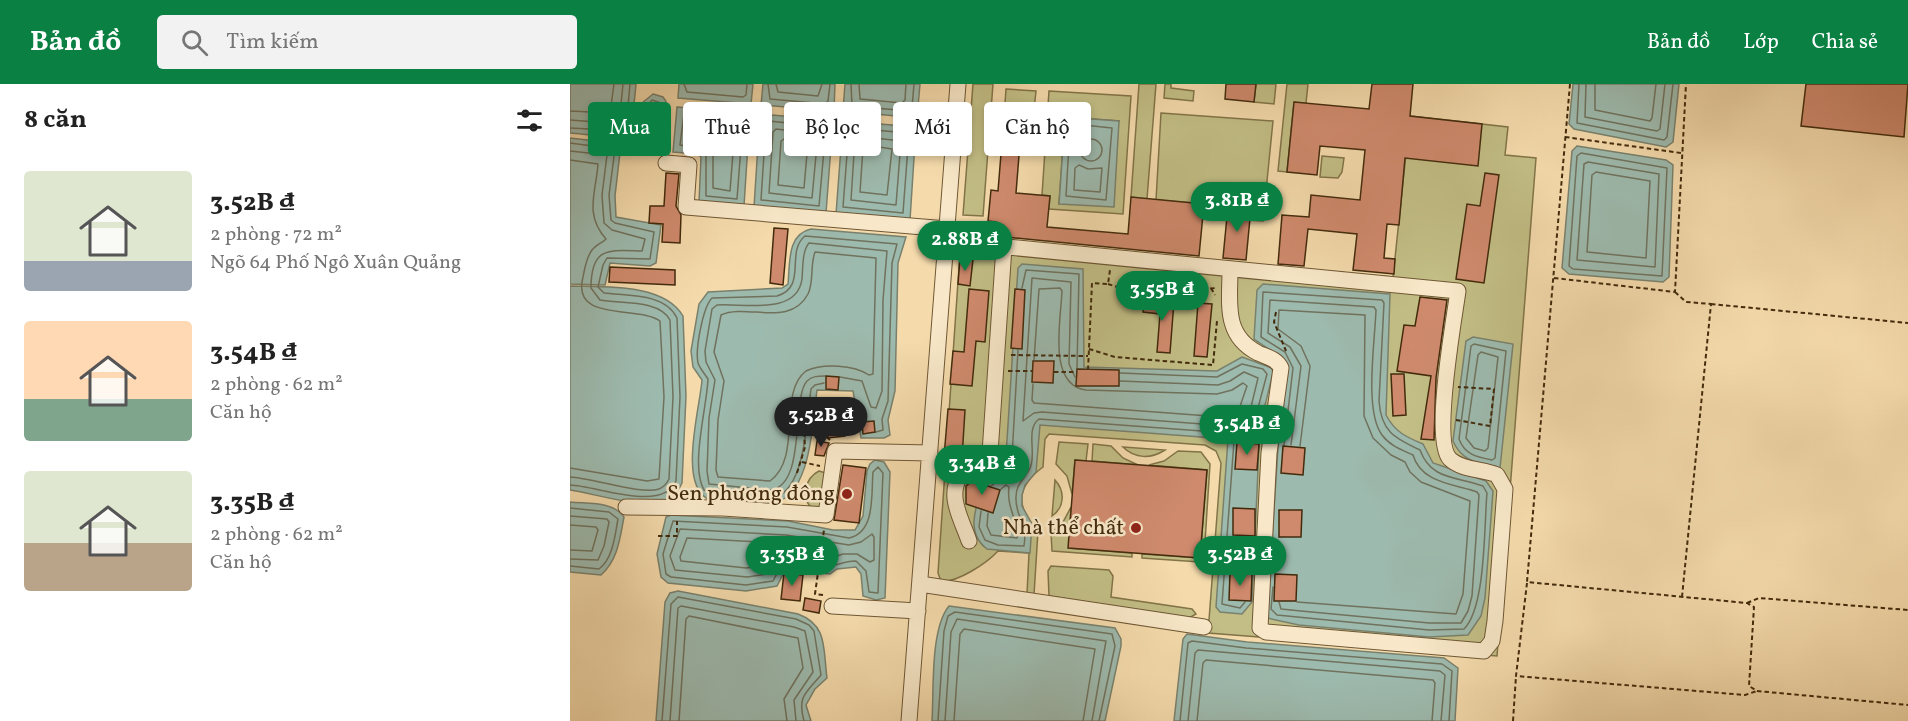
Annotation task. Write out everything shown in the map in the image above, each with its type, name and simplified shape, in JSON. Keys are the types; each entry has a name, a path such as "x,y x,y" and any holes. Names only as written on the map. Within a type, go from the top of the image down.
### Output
{"street":[{"path":"909,721 958,84"},
{"path":"666,164 689,165 686,207 946,235 1004,247 1458,291 1443,411 1444,449 1453,462 1497,475 1505,489 1495,621 1492,641 1484,651 1266,632 1260,628 1270,433 1281,368 1275,360 1248,347 1234,333 1230,269"},
{"path":"969,540 955,502 954,490 961,475 984,465 990,453 1004,247"},
{"path":"626,507 723,508 826,515 835,451 930,453"},
{"path":"920,584 1204,627"},
{"path":"831,606 918,611"}],"path":[{"path":"1513,721 1570,84"},
{"path":"1675,292 1686,84"},
{"path":"1565,138 1683,153"},
{"path":"1108,284 1111,257"},
{"path":"1554,278 1675,292 1686,302 1908,323"},
{"path":"1088,370 1092,283 1108,284 1136,293 1156,286 1211,288 1230,285"},
{"path":"1211,288 1218,302"},
{"path":"1682,597 1712,304"},
{"path":"1276,312 1274,322 1286,352"},
{"path":"1089,349 1115,357 1213,365 1217,318"},
{"path":"1006,355 1088,356"},
{"path":"1034,355 1034,361"},
{"path":"1053,355 1053,362"},
{"path":"1005,371 1033,371"},
{"path":"1054,372 1077,372"},
{"path":"1454,420 1490,426 1494,389 1458,387"},
{"path":"797,473 802,462 806,432 803,418"},
{"path":"806,432 814,431"},
{"path":"802,462 809,465"},
{"path":"658,536 677,536 677,516"},
{"path":"824,526 815,594 833,596 831,606"},
{"path":"1527,582 1747,603 1754,607 1749,686 1758,691"},
{"path":"1747,603 1759,598 1908,610"},
{"path":"1516,676 1745,695 1758,691 1908,705"}],"shaded area":[{"path":"973,84 993,84 992,102 984,102 984,156 988,156 983,216 963,215 968,156 972,156"},
{"path":"1139,84 1156,84 1147,199 1131,197"},
{"path":"1165,84 1171,84 1171,88 1194,91 1193,101 1164,98"},
{"path":"1256,84 1276,84 1274,104 1254,102"},
{"path":"1287,84 1308,84 1306,103 1294,102 1287,172 1278,171"},
{"path":"1006,89 1036,91 1035,102 1005,102"},
{"path":"1049,91 1131,96 1123,214 1049,209 1050,196 1042,195 1045,156 1062,156 1059,203 1119,121 1091,119 1091,102 1048,102"},
{"path":"1161,113 1273,121 1263,221 1250,220 1251,208 1156,200"},
{"path":"1410,116 1508,127 1505,155 1536,158 1497,656 1208,633 1221,463 1216,451 1205,445 1049,434 1045,439 1043,467 1028,482 1022,497 1025,514 1038,531 1034,595 1027,594 1029,553 998,551 971,571 955,579 941,581 938,573 961,238 1393,277"},
{"path":"1322,156 1344,158 1342,172 1338,178 1320,177"},
{"path":"1059,442 1088,444 1086,461 1075,460 1072,494 1067,476 1056,464"},
{"path":"1093,444 1111,446 1123,458 1138,465 1092,461"},
{"path":"1123,447 1165,450 1154,455 1138,456"},
{"path":"1178,451 1201,452 1210,464 1204,558 1200,562 1142,558 1142,554 1200,558 1207,470 1149,465 1164,461"},
{"path":"819,471 826,473 828,494 819,509 813,509 806,500 805,494 810,478"},
{"path":"1055,480 1061,489 1062,499 1059,508 1052,516"},
{"path":"1071,507 1069,548 1132,553 1132,557 1052,551 1051,533 1062,524"},
{"path":"1051,566 1109,570 1113,576 1111,597 1192,609 1196,614 1189,618 1049,596 1048,571"}],"water":[{"path":"570,84 636,84 634,102 588,102 588,135 570,133"},
{"path":"679,84 753,84 751,102 678,98"},
{"path":"763,84 835,84 834,102 784,102 784,107 772,106 772,102 761,102"},
{"path":"845,84 920,84 918,102 893,102 893,116 881,115 881,102 844,102"},
{"path":"1573,84 1679,84 1673,142 1666,147 1574,129 1569,124"},
{"path":"653,94 663,97 666,102 643,102"},
{"path":"677,107 683,107 683,153 673,152"},
{"path":"772,115 784,116 784,156 830,156 826,213 754,207 757,156 772,156"},
{"path":"1091,119 1119,121 1114,207 1059,204 1062,156 1091,156"},
{"path":"881,124 893,125 893,156 914,156 910,220 836,214 840,156 881,156"},
{"path":"570,138 588,140 588,156 620,156 615,196 616,217 661,225 656,263 650,266 610,263 605,285 570,284"},
{"path":"1577,146 1666,160 1673,165 1669,277 1663,282 1569,274 1562,268 1572,151"},
{"path":"747,156 744,206 699,202 701,157"},
{"path":"811,229 906,237 898,263 895,391 888,420 890,435 884,438 861,438 853,391 817,390 811,439 802,475 794,489 784,499 770,503 708,499 699,491 694,478 692,462 702,380 693,367 691,351 699,304 708,292 782,288 788,284 791,250 798,237"},
{"path":"1022,264 1083,269 1084,367 1217,371 1242,357 1272,368 1273,373 1260,425 1252,602 1242,614 1220,612 1216,607 1228,439 1040,425 1036,472 1025,485 1022,495 1022,506 1032,524 1030,553 987,549 980,542 974,526 978,499 984,482 996,476 1006,456 1018,268"},
{"path":"1263,284 1390,294 1386,415 1393,426 1411,439 1423,444 1433,463 1486,481 1493,491 1485,598 1481,616 1468,635 1429,637 1299,625 1267,618 1279,433 1280,357 1254,339 1257,290"},
{"path":"570,286 616,287 648,292 674,305 683,316 686,396 682,483 675,495 667,501 630,502 570,490"},
{"path":"1473,337 1513,344 1500,468 1478,463 1466,457 1453,441 1466,341"},
{"path":"875,460 884,462 890,472 885,598 876,600 863,596 861,574 856,567 837,569 830,574 790,570 784,572 777,586 746,591 668,583 661,577 657,554 666,517 671,515 788,521 833,530 855,530 863,516 867,471"},
{"path":"570,502 607,506 624,517 615,556 601,575 570,572"},
{"path":"678,591 798,614 815,625 822,639 827,678 815,689 806,705 811,721 656,721 665,602 670,593"},
{"path":"949,606 1115,628 1121,639 1121,646 1105,721 932,721 936,644 943,616"},
{"path":"1187,634 1247,642 1444,658 1458,668 1455,721 1174,721 1183,639"}],"building":[{"path":"1226,84 1256,84 1254,102 1225,99"},
{"path":"1372,84 1413,84 1410,116 1482,124 1478,166 1405,158 1399,225 1387,224 1384,258 1395,259 1394,274 1353,270 1357,234 1308,229 1304,266 1278,264 1282,215 1309,217 1311,195 1360,200 1365,150 1320,146 1317,175 1287,172 1294,102 1369,109"},
{"path":"1806,84 1908,84 1904,137 1801,126"},
{"path":"1001,156 1019,156 1016,193 1050,196 1047,227 1128,234 1131,197 1204,204 1199,256 995,236 996,222 988,221 991,190 998,191"},
{"path":"666,173 679,174 676,206 681,215 680,243 662,242 663,224 649,223 650,206 664,206"},
{"path":"1485,173 1499,175 1484,283 1456,279 1467,204 1480,206"},
{"path":"1228,206 1251,208 1246,260 1223,258"},
{"path":"774,228 788,229 783,285 770,283"},
{"path":"960,258 973,259 970,286 958,284"},
{"path":"610,267 675,270 675,285 609,282"},
{"path":"969,289 989,291 985,342 976,341 972,386 950,384 953,351 964,352"},
{"path":"1015,289 1025,290 1022,349 1011,348"},
{"path":"1420,297 1447,300 1436,378 1434,440 1421,439 1431,376 1397,371 1404,325 1415,326"},
{"path":"1144,300 1174,301 1170,353 1157,352 1160,314 1143,312"},
{"path":"1198,303 1212,304 1207,357 1194,356"},
{"path":"1033,361 1054,361 1053,383 1032,382"},
{"path":"1077,369 1119,370 1119,386 1076,386"},
{"path":"1391,374 1404,374 1406,415 1393,416"},
{"path":"826,376 839,377 838,390 826,389"},
{"path":"948,409 965,410 962,458 944,457"},
{"path":"842,413 855,422 845,436 828,438 827,421 833,414"},
{"path":"874,421 875,432 863,434 862,422"},
{"path":"817,441 829,443 824,456 815,455"},
{"path":"1237,442 1259,444 1257,470 1235,469"},
{"path":"1283,446 1305,448 1303,475 1281,473"},
{"name":"Nhà thể chất","path":"1075,460 1207,470 1200,558 1068,548"},
{"name":"Sen phương đông","path":"843,465 866,468 859,523 834,520"},
{"path":"972,481 1000,490 993,513 966,504 966,486"},
{"path":"1233,508 1255,509 1255,536 1233,535"},
{"path":"1279,510 1302,510 1301,537 1279,537"},
{"path":"784,573 803,575 800,601 781,599"},
{"path":"1230,573 1252,574 1251,601 1229,600"},
{"path":"1275,574 1297,575 1296,601 1274,601"},
{"path":"805,598 821,601 819,613 803,610"}],"place":[{"name":"Sen phương đông","path":"847,494"},
{"name":"Nhà thể chất","path":"1136,528"}]}
